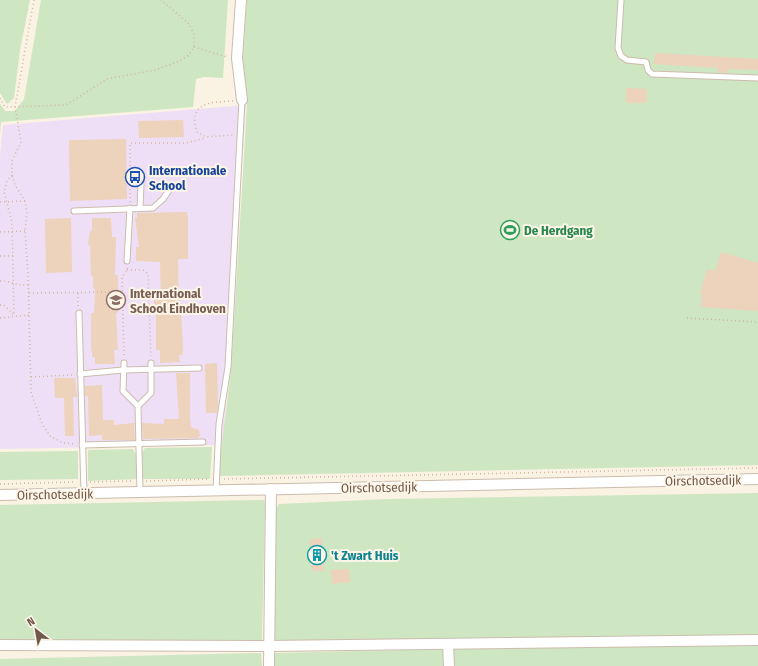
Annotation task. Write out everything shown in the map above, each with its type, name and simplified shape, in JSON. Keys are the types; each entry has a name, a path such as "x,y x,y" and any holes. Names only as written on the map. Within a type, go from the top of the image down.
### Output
{"street":[{"path":"241,0 237,58 242,103"},
{"name":"Oirschotsedijk","path":"0,495 758,479"},
{"path":"269,666 271,489"},
{"path":"0,645 269,646 758,640"},
{"path":"448,644 449,666"}],"lane":[{"path":"621,0 618,48 620,56 627,60 646,62 648,70 652,74 758,78"},
{"path":"216,490 219,424 228,367 242,103"},
{"path":"140,208 141,184"},
{"path":"74,210 153,208 163,199 172,186"},
{"path":"127,261 130,208"},
{"path":"79,313 84,493"},
{"path":"124,363 123,391 138,406 140,492"},
{"path":"138,406 151,393 151,363"},
{"path":"80,374 123,370 199,368"},
{"path":"82,445 203,442"}],"path":[{"path":"34,0 15,108 21,142 12,161 12,175 15,185 25,201 27,213 25,232 29,285 31,392 42,424 50,436 63,443 82,445"},
{"path":"0,98 5,107 15,108 66,105 107,79 162,67 177,62 189,55 194,47 194,34 189,24 161,0"},
{"path":"194,47 233,58"},
{"path":"241,129 235,135 206,137 196,132 193,122 196,112 202,105 234,101 242,103"},
{"path":"130,208 130,143 186,143 205,138"},
{"path":"12,175 7,181 4,192 12,222 13,232 14,315"},
{"path":"0,202 25,201"},
{"path":"0,232 25,232"},
{"path":"0,256 14,256"},
{"path":"124,363 122,277 127,270 127,261"},
{"path":"127,270 143,270 148,274 151,363"},
{"path":"0,281 9,281 14,284 29,285"},
{"path":"29,293 123,292"},
{"path":"78,293 79,313"},
{"path":"0,305 4,305 14,315"},
{"path":"0,318 14,315 29,315"},
{"path":"687,318 758,322"},
{"path":"31,377 80,374"},
{"path":"0,484 758,468"}],"shaded area":[{"name":"International School Eindhoven","path":"246,105 223,445 0,449 0,156 3,125"}],"green space":[{"path":"0,0 30,0 20,50 14,98 7,104 0,93"},
{"path":"41,0 228,0 223,78 204,77 196,79 193,107 1,122 0,133 0,104 5,111 15,111 24,99"},
{"name":"De Herdgang","path":"247,0 758,0 758,465 218,476 231,370 247,103 243,58"},
{"path":"212,447 210,479 143,479 142,453 145,448"},
{"path":"133,449 136,455 137,479 88,481 88,450"},
{"path":"78,451 78,479 0,480 0,452"},
{"path":"758,493 758,636 274,642 272,637 276,509 279,504 390,499"},
{"path":"264,500 262,642 0,641 0,505"},
{"path":"758,645 758,666 452,666 452,647"},
{"path":"445,649 446,666 272,666 274,653"},
{"path":"261,653 262,666 0,666 0,659"}],"building":[{"path":"655,53 758,59 758,70 728,69 728,73 717,72 718,68 654,64"},
{"path":"626,88 647,89 646,103 626,103"},
{"path":"183,120 184,137 139,138 138,121"},
{"path":"126,139 127,199 70,201 69,140"},
{"path":"187,212 188,259 178,259 179,311 181,311 183,349 182,355 179,355 180,362 160,363 160,350 156,350 156,312 154,312 154,298 161,298 160,262 136,261 136,247 139,247 135,218 137,218 137,213"},
{"path":"71,218 72,272 46,273 45,219"},
{"path":"92,218 111,218 112,237 116,237 115,275 118,275 118,313 116,313 118,350 114,350 115,364 95,364 95,357 92,357 91,351 91,313 94,313 95,289 93,289 93,275 91,276 90,245 88,245 90,231 92,231"},
{"path":"721,252 758,263 758,311 701,307 702,294 700,294 707,269 715,271"},
{"path":"217,363 217,413 206,413 205,364"},
{"path":"176,373 190,373 191,427 199,430 200,436 198,438 143,439 142,423 164,424 164,419 179,419"},
{"path":"54,378 75,378 77,397 73,397 74,436 65,436 64,398 55,398"},
{"path":"102,385 103,420 114,420 114,425 134,423 135,440 102,440 102,435 89,436 88,396 85,396 85,386"},
{"name":"'t Zwart Huis","path":"322,538 324,571 312,571 310,539"},
{"path":"349,569 350,582 332,584 331,570"}],"place":[{"name":"Internationale School","path":"135,177"},
{"name":"De Herdgang","path":"510,230"},
{"name":"International School Eindhoven","path":"116,300"},
{"name":"'t Zwart Huis","path":"317,555"}]}
